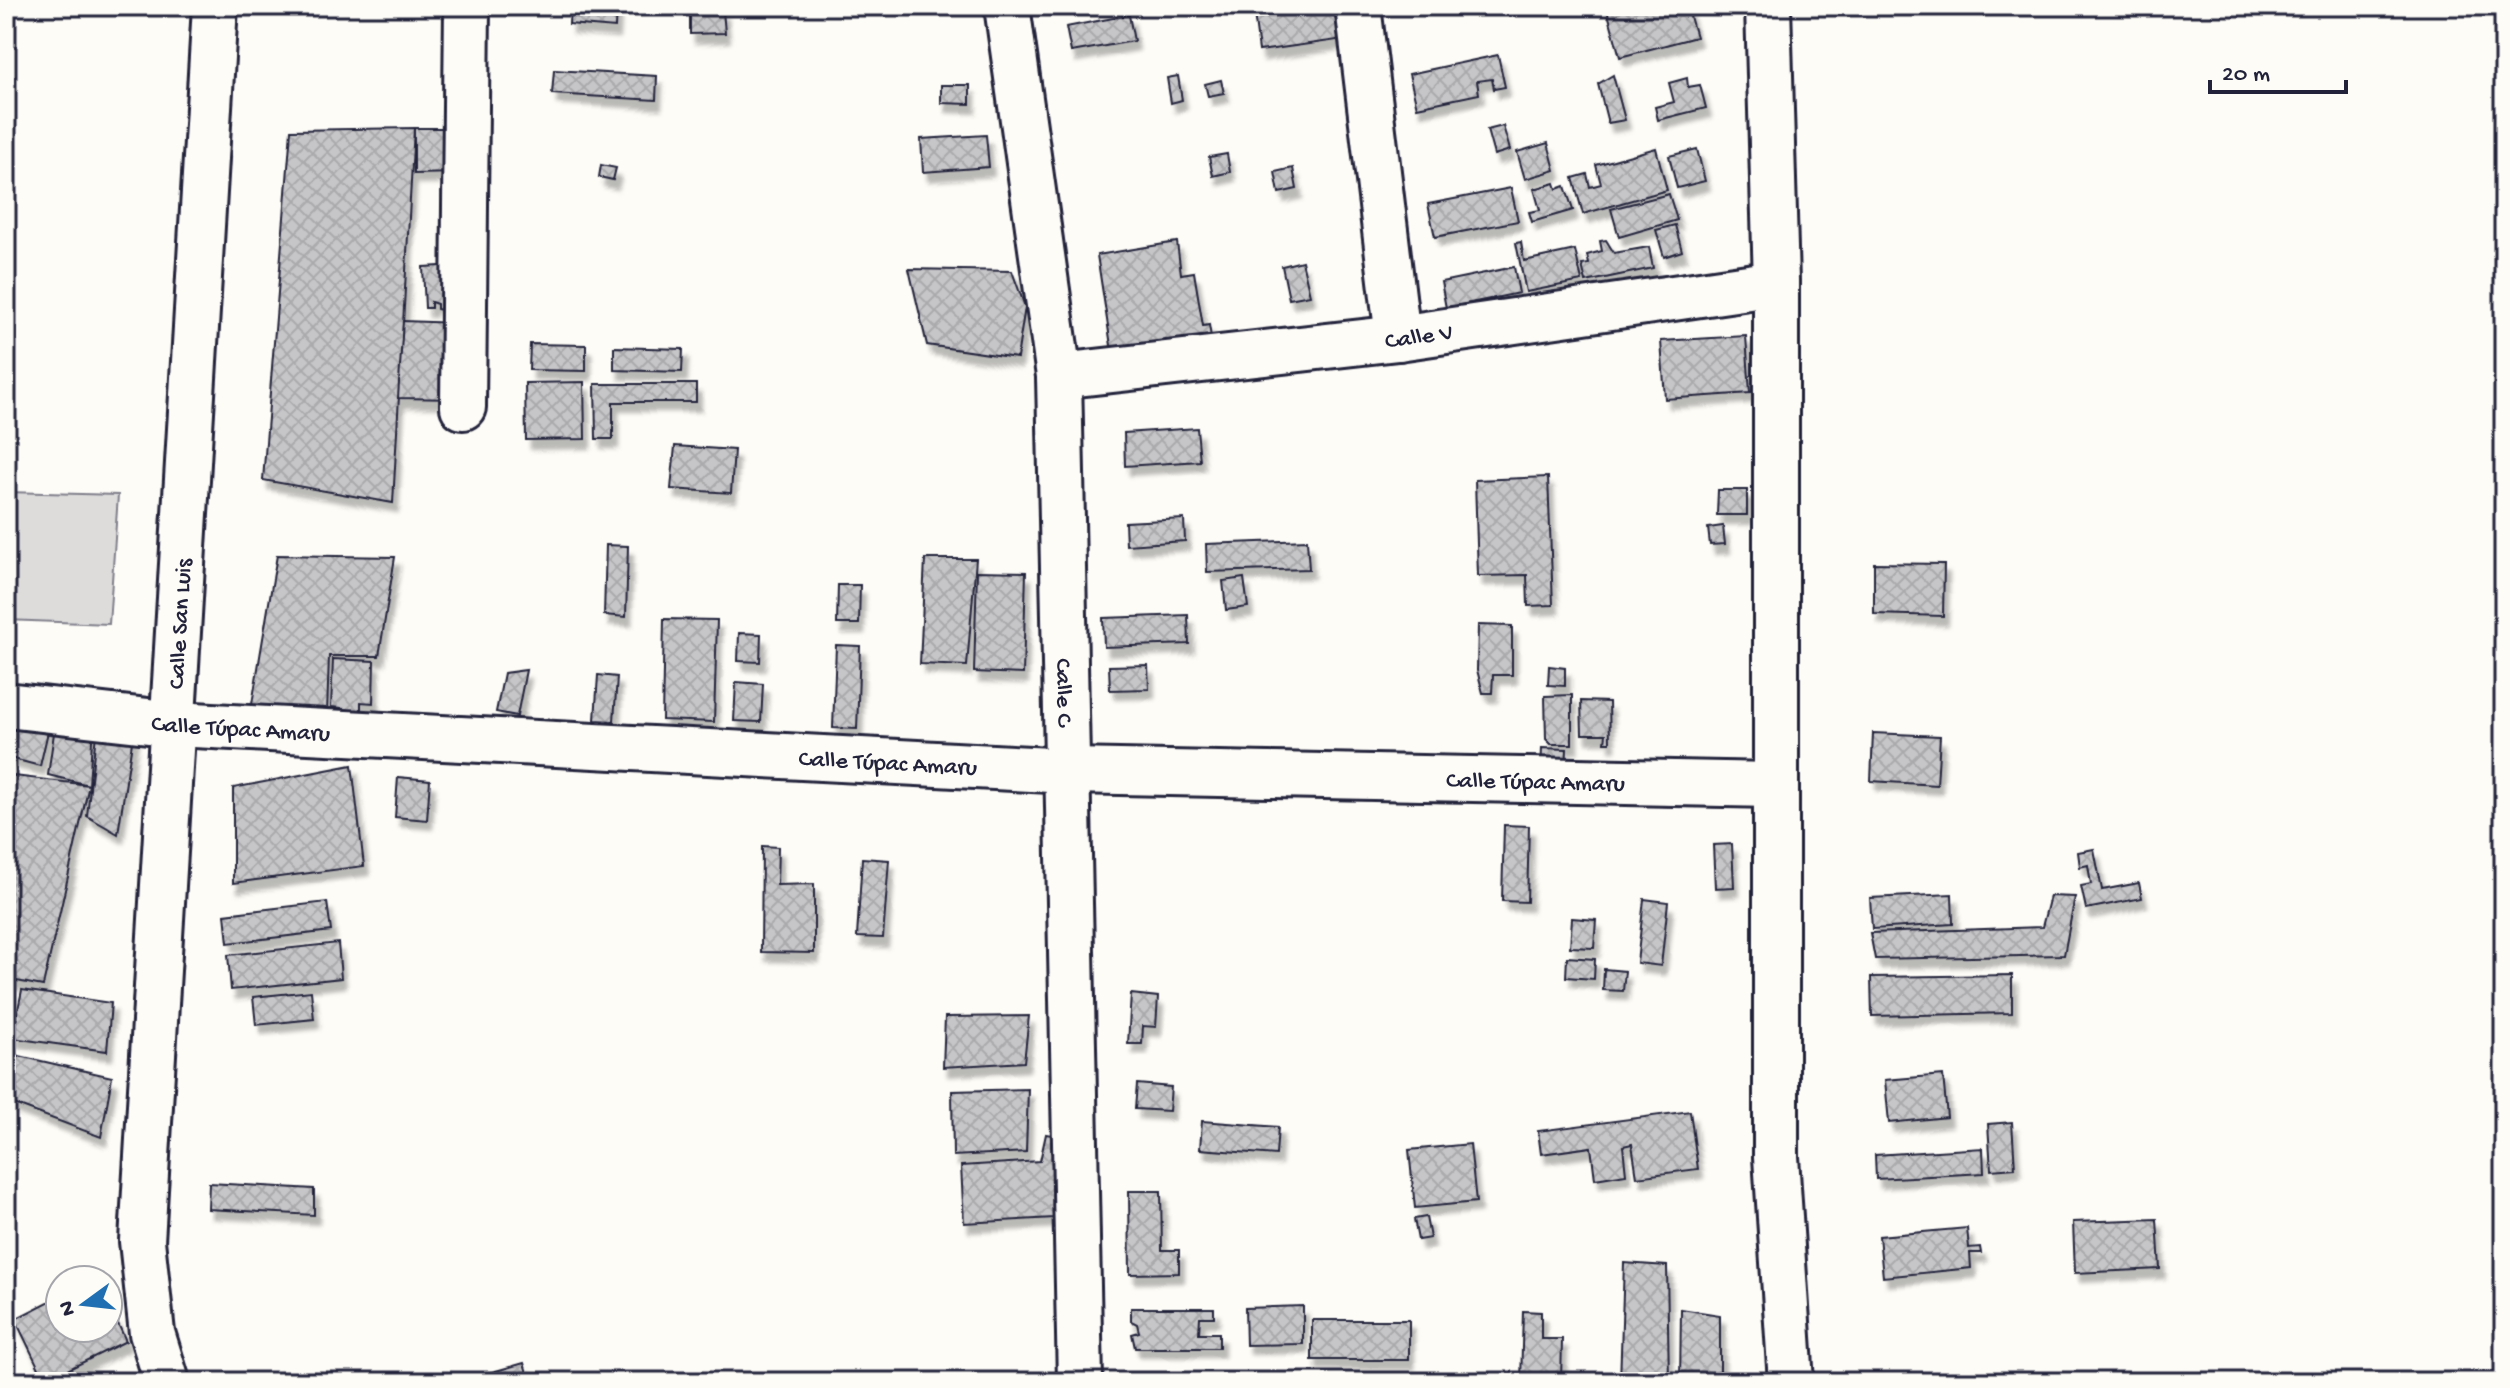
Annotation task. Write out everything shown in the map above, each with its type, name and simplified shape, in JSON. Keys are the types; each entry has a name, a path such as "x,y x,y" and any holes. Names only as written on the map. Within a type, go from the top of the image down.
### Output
{"street":[{"name":"Calle San Luis","path":"167,1382 152,1333 142,1241 175,724 215,6"},
{"path":"463,407 467,6"},
{"name":"Calle C","path":"1007,6 1059,376 1070,771 1080,1382"},
{"path":"1358,6 1398,338"},
{"path":"1768,6 1776,283 1773,785 1776,1157 1791,1382"},
{"name":"Calle V","path":"1059,376 1398,338 1776,283"},
{"name":"Calle Túpac Amaru","path":"6,705 175,724 1070,771 1773,785"}],"shaded area":[{"path":"6,492 118,495 109,624 6,620"}],"building":[{"path":"570,6 616,6 615,28 569,24"},
{"path":"1253,6 1347,6 1352,38 1259,51"},
{"path":"1606,6 1687,6 1696,37 1620,57"},
{"path":"723,10 725,33 690,34 690,12"},
{"path":"1129,15 1134,41 1071,52 1066,27"},
{"path":"1498,55 1505,87 1494,89 1492,79 1477,81 1479,94 1417,107 1409,74"},
{"path":"554,70 657,76 656,100 552,94"},
{"path":"1613,75 1625,120 1608,123 1598,84"},
{"path":"1178,76 1182,100 1171,103 1167,78"},
{"path":"1687,78 1688,87 1700,85 1706,108 1658,120 1655,107 1674,102 1669,83"},
{"path":"1221,80 1224,93 1208,96 1205,84"},
{"path":"941,85 970,85 970,104 941,103"},
{"path":"1503,126 1510,150 1494,155 1487,130"},
{"path":"414,128 458,128 458,173 414,174"},
{"path":"414,128 393,503 263,480 291,130"},
{"path":"986,135 989,167 923,172 921,139"},
{"path":"1548,143 1555,170 1525,179 1517,152"},
{"path":"1656,148 1667,190 1583,214 1573,178 1587,174 1590,187 1601,184 1596,165"},
{"path":"1697,149 1705,181 1677,188 1669,156"},
{"path":"1227,154 1230,172 1213,176 1209,157"},
{"path":"601,165 616,168 613,180 599,177"},
{"path":"1293,168 1297,189 1279,193 1275,172"},
{"path":"1555,183 1557,189 1565,186 1573,210 1532,222 1529,212 1540,210 1534,189"},
{"path":"1511,188 1518,221 1435,237 1428,204"},
{"path":"1669,194 1677,220 1619,237 1611,209"},
{"path":"1675,225 1682,251 1664,257 1656,230"},
{"path":"1606,240 1614,253 1649,247 1653,268 1586,282 1582,265 1589,264 1587,255 1602,251 1600,241"},
{"path":"1177,242 1181,274 1194,272 1203,326 1209,325 1211,337 1112,352 1097,255"},
{"path":"1521,242 1524,261 1575,250 1582,281 1526,292 1516,243"},
{"path":"1302,261 1310,295 1289,299 1282,266"},
{"path":"458,265 456,314 437,309 437,304 431,302 431,308 425,308 423,267"},
{"path":"1514,267 1519,293 1446,308 1441,282"},
{"path":"909,269 1012,271 1025,307 1017,358 927,345"},
{"path":"403,321 457,323 457,399 398,398"},
{"path":"1746,336 1750,393 1665,399 1661,341"},
{"path":"530,344 586,345 586,371 529,370"},
{"path":"614,347 683,349 682,372 614,370"},
{"path":"584,382 585,439 526,440 525,383"},
{"path":"595,384 696,384 696,402 613,402 613,439 596,439"},
{"path":"1197,428 1200,461 1125,466 1124,433"},
{"path":"675,446 734,450 731,493 671,489"},
{"path":"1548,477 1553,605 1528,606 1527,575 1478,576 1475,480"},
{"path":"1718,490 1747,490 1747,515 1717,515"},
{"path":"1184,519 1185,541 1126,545 1125,522"},
{"path":"1723,526 1725,544 1710,545 1708,528"},
{"path":"1307,540 1309,569 1207,572 1206,544"},
{"path":"606,545 628,546 626,617 604,615"},
{"path":"277,555 395,557 379,656 329,656 327,714 251,710"},
{"path":"925,559 976,559 967,666 920,664"},
{"path":"1874,563 1944,564 1943,616 1874,614"},
{"path":"977,571 1026,572 1023,674 974,672"},
{"path":"1244,578 1248,607 1226,610 1223,581"},
{"path":"838,585 860,585 859,624 837,624"},
{"path":"1188,615 1189,644 1104,647 1103,618"},
{"path":"664,619 717,620 714,722 662,720"},
{"path":"1478,625 1512,626 1512,675 1493,675 1492,693 1483,693 1477,670"},
{"path":"739,633 761,634 760,662 738,661"},
{"path":"836,645 860,646 857,729 833,728"},
{"path":"333,659 374,661 373,703 361,702 361,720 343,719 341,708 331,707"},
{"path":"1148,665 1149,689 1110,690 1109,666"},
{"path":"1549,666 1565,668 1565,686 1548,685"},
{"path":"526,670 517,716 496,712 504,673"},
{"path":"598,675 617,677 614,721 595,720"},
{"path":"736,682 763,684 761,722 734,721"},
{"path":"1572,695 1572,744 1551,744 1546,739 1545,696"},
{"path":"1581,701 1609,702 1610,742 1605,742 1606,734 1582,734"},
{"path":"14,716 50,723 40,766 6,757"},
{"path":"56,719 93,726 89,785 48,775"},
{"path":"97,725 134,729 118,834 87,816"},
{"path":"1873,733 1940,736 1937,785 1871,781"},
{"path":"1542,748 1567,749 1566,773 1541,772"},
{"path":"352,765 364,866 233,883 233,788"},
{"path":"6,775 89,785 43,986 6,979"},
{"path":"398,777 430,780 427,820 395,817"},
{"path":"1504,825 1529,826 1527,902 1502,901"},
{"path":"1732,844 1734,887 1715,888 1713,845"},
{"path":"762,846 778,847 777,885 814,884 814,953 761,952"},
{"path":"2094,849 2102,890 2139,883 2142,898 2086,909 2081,886 2091,884 2088,865 2080,867 2078,852"},
{"path":"862,858 889,860 883,938 857,937"},
{"path":"1952,894 1953,924 1872,929 1870,898"},
{"path":"2050,896 2075,897 2064,955 1875,959 1870,933 2042,927"},
{"path":"1644,899 1668,902 1661,966 1637,963"},
{"path":"327,902 331,931 228,943 225,914"},
{"path":"1572,918 1596,920 1594,948 1570,947"},
{"path":"338,943 341,978 231,990 228,955"},
{"path":"1567,957 1595,959 1594,979 1566,977"},
{"path":"1604,969 1625,971 1623,991 1603,990"},
{"path":"2012,975 2012,1013 1872,1016 1871,977"},
{"path":"22,990 111,1003 107,1051 12,1038"},
{"path":"311,991 314,1019 256,1025 253,997"},
{"path":"1131,994 1158,997 1156,1027 1143,1026 1142,1044 1128,1044"},
{"path":"1029,1016 1024,1062 943,1067 945,1017"},
{"path":"6,1053 112,1077 101,1137 6,1101"},
{"path":"1943,1075 1947,1117 1889,1123 1885,1080"},
{"path":"1137,1084 1171,1087 1169,1111 1135,1109"},
{"path":"1028,1089 1026,1152 953,1156 952,1091"},
{"path":"1690,1111 1698,1169 1637,1177 1632,1144 1623,1146 1626,1174 1595,1179 1591,1147 1541,1154 1538,1131"},
{"path":"1202,1121 1278,1127 1276,1155 1200,1149"},
{"path":"2012,1122 2015,1168 1991,1170 1988,1124"},
{"path":"1046,1134 1063,1137 1067,1201 1053,1202 1054,1218 964,1223 961,1166 1040,1161"},
{"path":"1470,1144 1476,1202 1415,1208 1409,1150"},
{"path":"1983,1148 1984,1173 1876,1179 1875,1155"},
{"path":"209,1183 314,1189 314,1215 208,1209"},
{"path":"1129,1191 1161,1191 1162,1250 1179,1250 1179,1273 1130,1274"},
{"path":"1426,1217 1430,1238 1418,1240 1414,1219"},
{"path":"2157,1219 2160,1269 2075,1273 2073,1222"},
{"path":"1967,1228 1969,1248 1980,1247 1981,1253 1970,1253 1971,1268 1883,1277 1879,1236"},
{"path":"1624,1263 1667,1266 1669,1382 1620,1382"},
{"path":"44,1304 44,1344 120,1344 45,1381 15,1319"},
{"path":"1303,1306 1303,1344 1246,1345 1245,1308"},
{"path":"1131,1308 1214,1308 1214,1317 1200,1317 1199,1333 1219,1333 1219,1348 1135,1348 1132,1334 1139,1332 1137,1324 1131,1321"},
{"path":"1681,1309 1720,1315 1720,1382 1680,1382"},
{"path":"1523,1311 1541,1312 1541,1339 1562,1339 1561,1382 1521,1382"},
{"path":"1312,1320 1409,1320 1409,1360 1312,1360"},
{"path":"524,1363 530,1382 488,1382 485,1374"}]}
